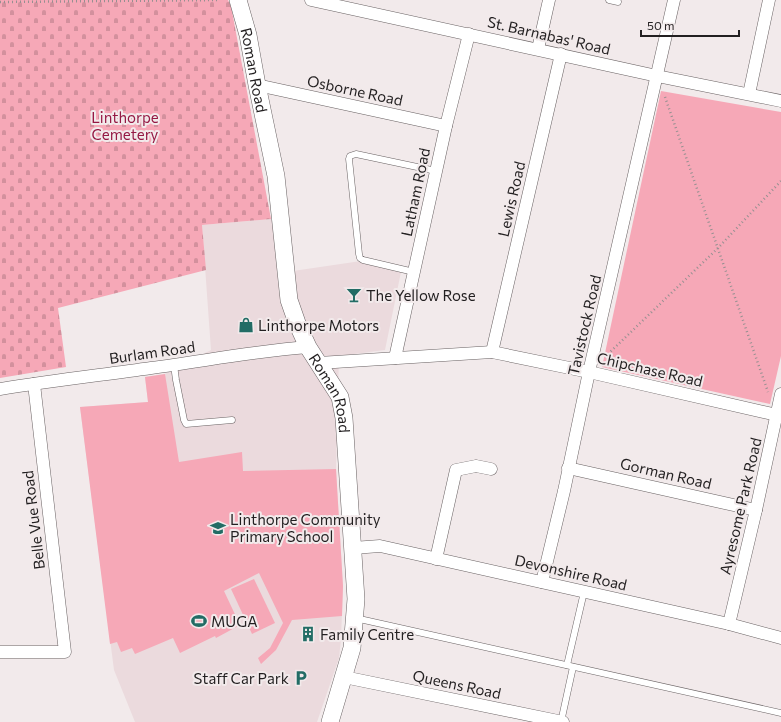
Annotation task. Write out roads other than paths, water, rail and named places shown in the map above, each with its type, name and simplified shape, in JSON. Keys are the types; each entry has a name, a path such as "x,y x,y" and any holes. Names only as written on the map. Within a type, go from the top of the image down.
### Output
{"street":[{"name":"Roman Road","path":"238,0 248,35 276,176 289,300 297,323 308,347 340,397 344,418 356,598 352,648 330,722"},
{"name":"St. Barnabas' Road","path":"311,0 657,76 781,101"},
{"path":"538,49 549,0"},
{"name":"Tavistock Road","path":"542,582 674,0"},
{"path":"749,94 769,0"},
{"name":"Latham Road","path":"395,358 446,126 469,34"},
{"name":"Lewis Road","path":"492,352 560,54"},
{"name":"Osborne Road","path":"257,85 446,126"},
{"name":"Burlam Road","path":"0,389 282,349 308,347"},
{"name":"Chipchase Road","path":"319,363 492,352 590,372 779,416"},
{"name":"Belle Vue Road","path":"0,652 65,652 34,384"},
{"name":"Ayresome Park Road","path":"730,624 779,416 781,394"},
{"path":"436,559 456,470 476,466 491,469"},
{"name":"Gorman Road","path":"568,468 756,510"},
{"name":"Devonshire Road","path":"353,548 380,546 730,624 781,638"},
{"name":"Queens Road","path":"344,676 562,722"}],"lane":[{"path":"609,0 618,2"},
{"path":"414,272 360,258 349,159 350,156 356,154 436,171"},
{"path":"174,365 186,424 232,420"},
{"path":"562,722 570,666 584,592"},
{"path":"354,618 781,713"}],"place":[{"name":"The Yellow Rose","path":"354,295"},
{"name":"Linthorpe Motors","path":"246,325"},
{"name":"Linthorpe Community Primary School","path":"218,528"},
{"name":"MUGA","path":"199,621"},
{"name":"Family Centre","path":"308,634"},
{"name":"Staff Car Park","path":"301,678"}],"park label":[{"name":"Linthorpe Cemetery","path":"125,126"}]}
